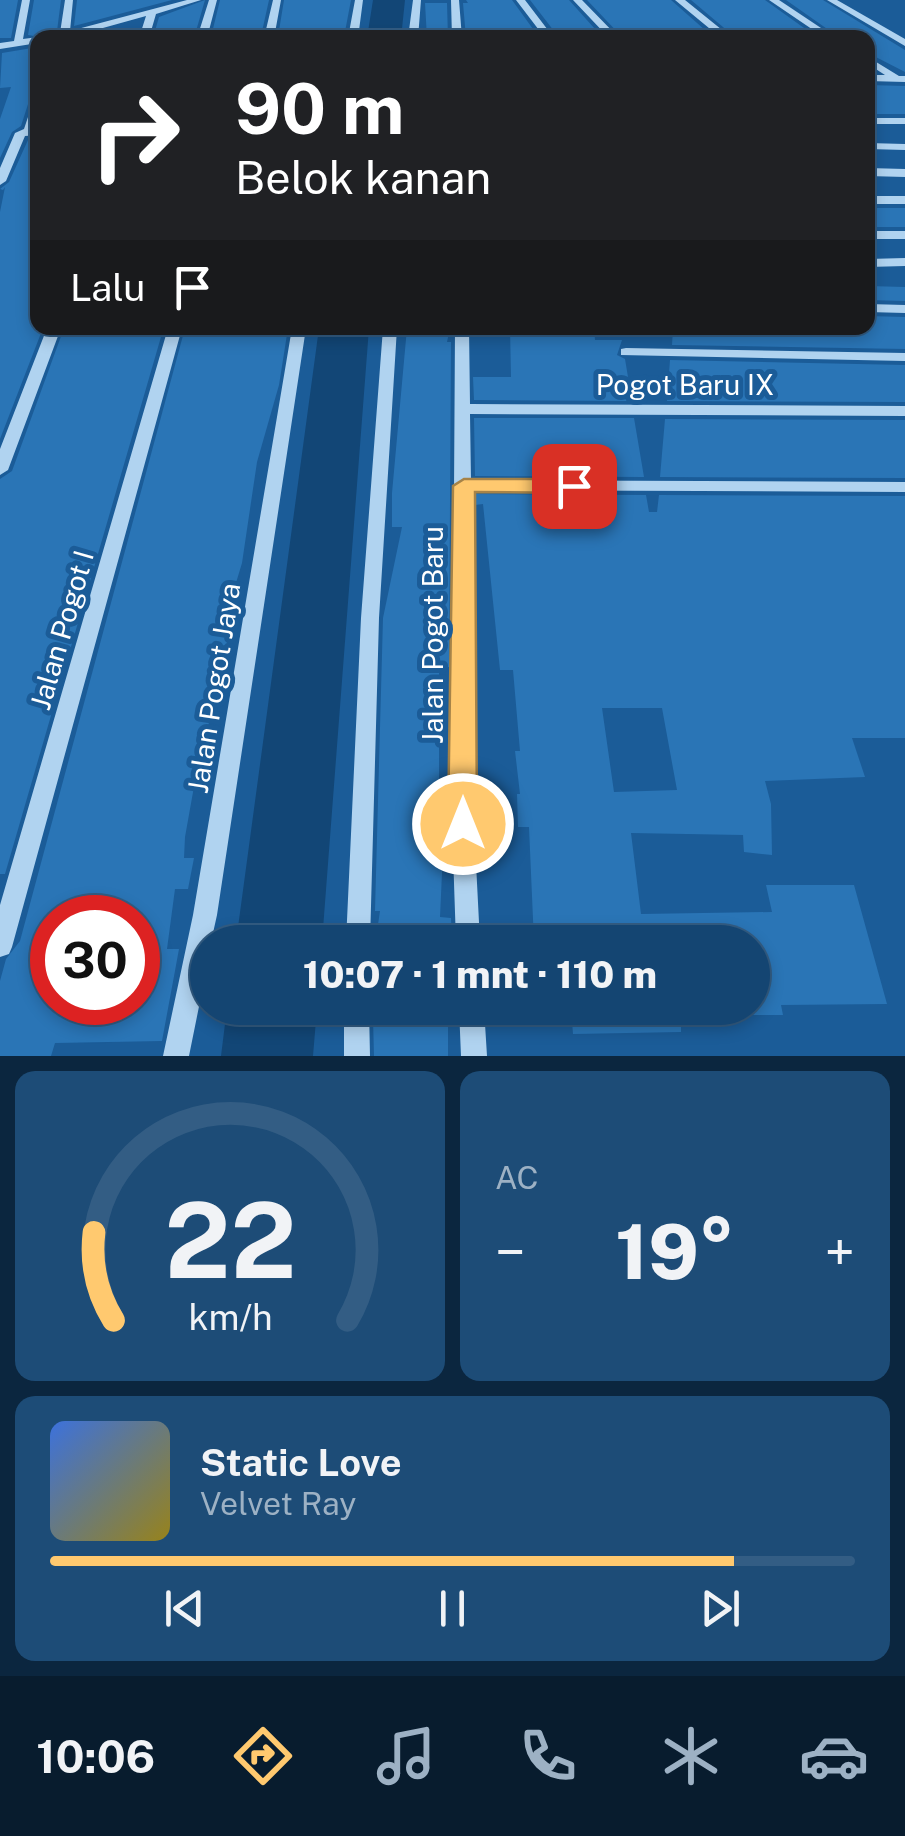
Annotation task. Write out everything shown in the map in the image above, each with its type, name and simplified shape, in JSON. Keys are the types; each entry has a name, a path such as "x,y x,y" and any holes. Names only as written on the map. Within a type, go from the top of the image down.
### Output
{"street":[{"path":"18,43 26,0"},
{"path":"59,30 69,0"},
{"path":"135,18 138,0"},
{"path":"86,30 198,0"},
{"path":"204,30 212,0"},
{"path":"271,30 277,0"},
{"path":"354,30 359,0"},
{"path":"414,30 417,0"},
{"path":"456,0 457,30"},
{"path":"520,0 544,30"},
{"path":"577,0 607,30"},
{"path":"679,0 718,30"},
{"path":"773,0 820,30"},
{"path":"831,0 905,43"},
{"path":"146,30 151,14"},
{"path":"0,46 30,41"},
{"path":"875,64 901,79"},
{"path":"875,78 901,79"},
{"path":"875,121 905,122"},
{"path":"0,181 29,133"},
{"path":"875,146 905,147"},
{"path":"875,172 905,173"},
{"path":"875,200 905,200"},
{"path":"875,235 905,235"},
{"path":"875,263 905,262"},
{"path":"875,308 905,309"},
{"path":"0,470 51,335"},
{"name":"Jalan Pogot I","path":"0,947 174,335"},
{"name":"Jalan Pogot Jaya","path":"176,1056 205,915 298,335"},
{"path":"359,925 370,618 390,335"},
{"name":"Jalan Pogot Baru","path":"462,335 463,824 467,925"},
{"path":"626,352 905,357"},
{"name":"Pogot Baru IX","path":"464,410 905,411"},
{"path":"464,486 905,487"},
{"path":"357,1025 357,1056"},
{"path":"473,1025 474,1056"}],"building":[{"path":"0,0 18,0 11,38 0,38"},
{"path":"34,0 61,0 57,30 30,30 28,35"},
{"path":"77,0 172,0 74,26"},
{"path":"205,0 196,30 155,30 159,17"},
{"path":"220,0 269,0 262,30 213,30"},
{"path":"284,0 351,0 345,30 279,30"},
{"path":"466,0 512,0 533,29 465,30 463,3 468,3"},
{"path":"530,0 569,0 596,30 572,30 553,30"},
{"path":"587,0 671,0 705,30 615,30"},
{"path":"691,0 765,0 807,30 727,30"},
{"path":"786,0 823,0 872,30 829,30"},
{"path":"425,3 447,3 448,30 427,30"},
{"path":"875,32 905,50 905,72 875,57"},
{"path":"30,48 30,100 21,126 12,132 0,158 0,119 11,87 0,88 2,53"},
{"path":"875,85 905,86 905,114 875,114"},
{"path":"28,140 30,335 40,335 0,439 0,212 5,187 0,189 9,182"},
{"path":"875,208 905,208 905,227 875,227"},
{"path":"875,286 905,287 905,301 875,300"},
{"path":"875,316 905,317 905,349 672,345 673,335 875,335"},
{"path":"61,335 162,335 5,874 0,874 0,479 12,471"},
{"path":"183,335 287,335 279,385 257,462 242,563 226,616 233,616 215,701 208,726 205,725 185,837 184,858 194,858 188,889 175,889 167,949 179,949 162,1041 55,1043 51,1056 0,1056 0,981 6,959 20,941 30,904 30,1025 160,1025 160,895 32,895"},
{"path":"406,335 448,335 449,667 439,667 439,829 444,829 440,917 451,918 451,925 378,925 380,911 375,911 383,618 402,527 392,527"},
{"path":"510,335 595,335 595,340 622,340 617,355 625,359 632,401 474,400 473,377 511,377"},
{"path":"670,360 905,365 905,402 667,401"},
{"path":"474,418 634,418 644,477 475,476"},
{"path":"665,419 905,420 905,478 660,477"},
{"path":"475,494 646,495 649,512 657,512 659,495 905,496 905,738 852,738 865,777 765,781 771,804 772,855 744,852 743,835 631,833 641,914 772,912 766,885 854,885 887,1004 781,1005 783,1015 770,1015 770,925 533,925 529,827 518,827 520,794 515,751 520,751 513,670 500,670 483,504 475,505","holes":["602,708 662,708 677,790 614,792"]},
{"path":"373,1025 448,1025 448,1056 374,1056"},
{"path":"572,1025 681,1025 681,1032 573,1034"}],"waterway":[{"path":"385,30 389,0"},
{"path":"281,925 343,335"},
{"path":"267,1056 270,1025"}],"route":[{"path":"463,824 464,486 574,486"}]}
